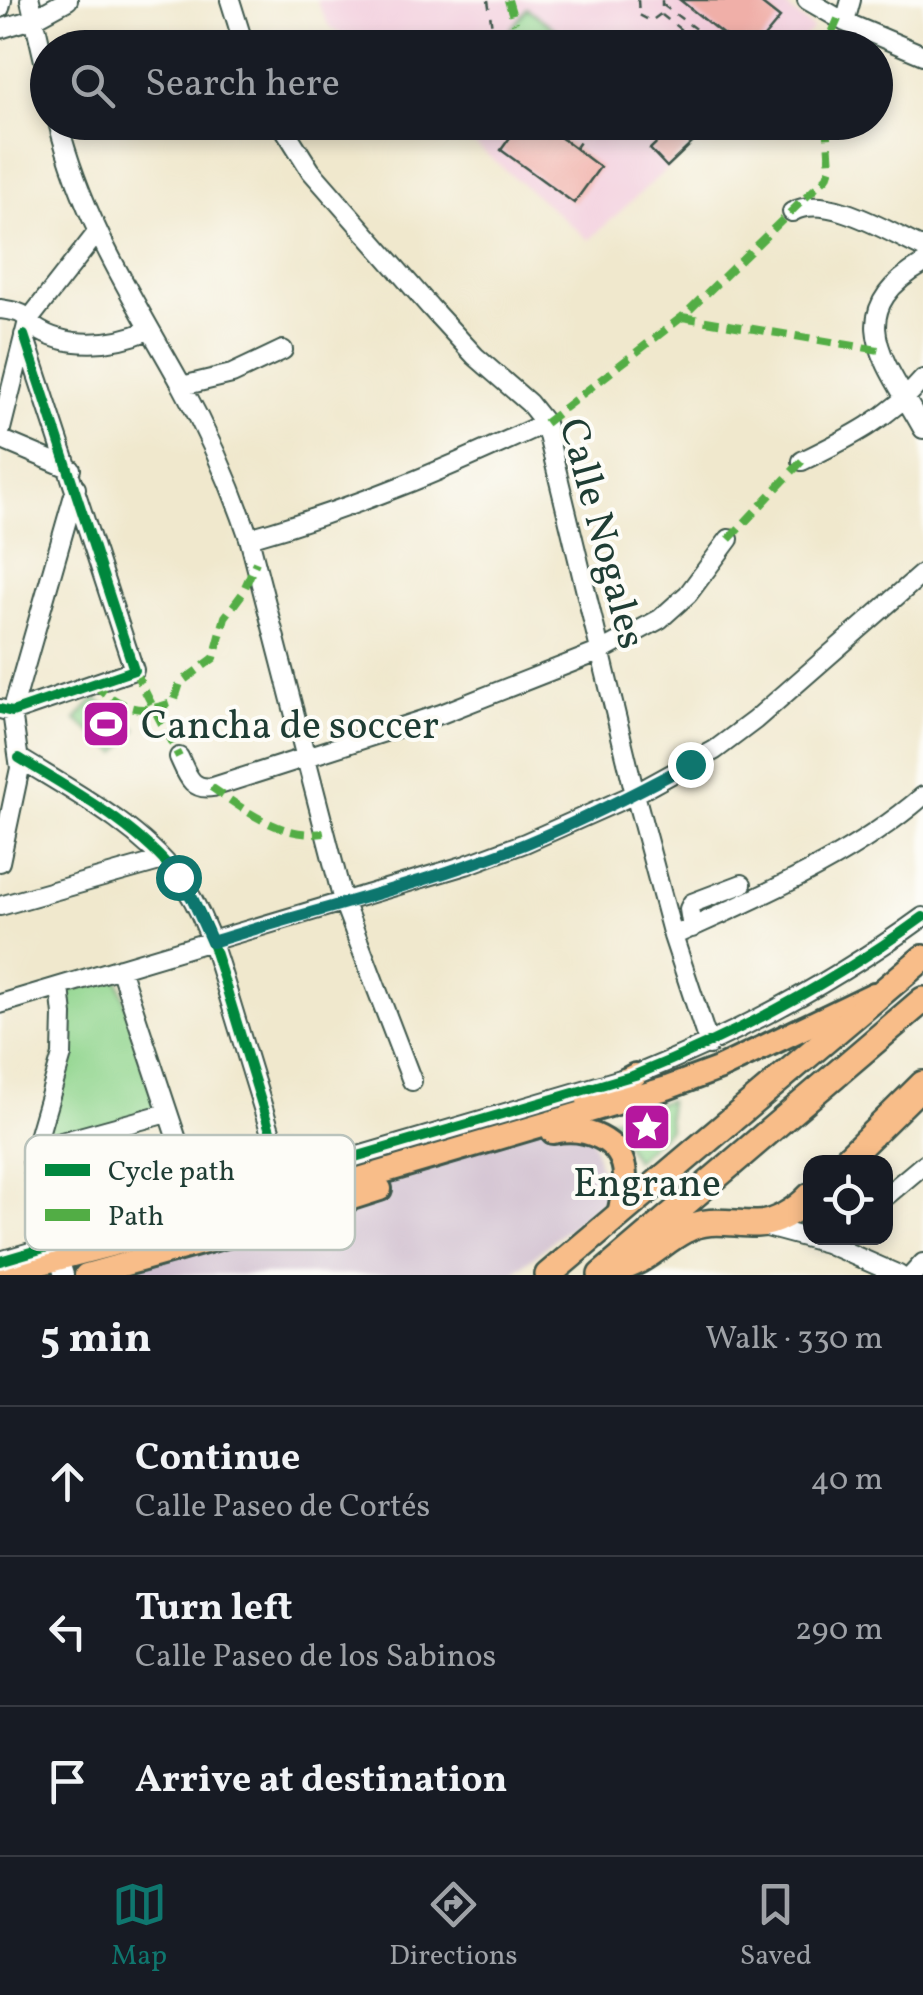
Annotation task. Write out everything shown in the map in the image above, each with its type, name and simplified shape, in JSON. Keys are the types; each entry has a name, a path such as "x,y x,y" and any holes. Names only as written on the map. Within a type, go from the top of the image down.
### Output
{"highway":[{"path":"548,1275 923,958"},
{"path":"775,1085 811,1067 901,990 918,988 923,992"},
{"path":"604,1273 923,1000"},
{"path":"851,1155 923,1084"},
{"path":"604,1273 648,1258 685,1230 716,1221 758,1225 803,1202"}],"main road":[{"path":"355,1180 718,1070 882,990"},
{"path":"355,1174 373,1165 587,1100 634,1074"},
{"path":"355,1197 554,1132 579,1130 607,1142 620,1157 625,1176 619,1215"},
{"path":"0,1274 93,1250"},
{"path":"86,1275 176,1250"}],"street":[{"path":"0,8 2,0"},
{"path":"0,29 32,10 68,0"},
{"path":"230,0 239,30"},
{"path":"806,0 863,30"},
{"path":"844,22 851,0"},
{"path":"893,42 923,55"},
{"path":"63,140 96,234 182,386 250,538 342,902 412,1081"},
{"name":"Calle Nogales","path":"291,140 311,171 430,307 545,423 635,794 673,936 709,1045"},
{"path":"792,212 802,207 828,207 923,248"},
{"path":"73,478 0,436 26,328 96,234"},
{"path":"923,264 908,273 885,297 874,324 879,350 923,429"},
{"path":"0,309 23,315 134,670 6,710"},
{"path":"26,328 94,343 122,340 149,330"},
{"path":"182,386 232,374 283,350"},
{"path":"802,461 862,431 906,398 923,379"},
{"path":"250,538 305,523 407,486 545,423"},
{"path":"0,862 20,758 6,710 73,478"},
{"path":"179,758 192,783 206,788 441,714 601,651 660,618 688,594 729,539"},
{"path":"0,1004 466,865 635,794 715,750 755,720 923,573"},
{"path":"20,758 90,802 163,860 192,898 212,942 272,1135"},
{"path":"673,936 852,848 891,825 923,796"},
{"path":"0,906 163,860"},
{"path":"692,928 692,903 742,884"},
{"path":"355,1157 634,1074 709,1045 880,949 923,918"},
{"path":"120,968 175,1135"},
{"path":"37,1135 62,1055 60,986"},
{"path":"87,1135 167,1113"},
{"path":"893,1190 923,1165"},
{"path":"758,1225 803,1235"},
{"path":"832,1245 899,1275"},
{"path":"0,1260 59,1259"},
{"path":"912,1275 923,1263"}],"path":[{"path":"488,0 492,30"},
{"path":"638,0 636,11 651,21 661,14 663,2"},
{"path":"663,2 696,30"},
{"path":"661,14 681,30"},
{"path":"575,148 581,140"}],"shaded area":[{"path":"316,0 778,0 813,29 334,30"},
{"path":"469,140 698,140 589,240"},
{"path":"577,1087 608,1196 511,1275 0,1275 77,1250 355,1250 355,1159"}],"green space":[{"path":"527,8 556,30 510,30"},
{"name":"Cancha de soccer","path":"95,698 137,729 118,753 76,720"},
{"path":"117,976 160,1110 73,1135 43,1135 65,991"},
{"path":"668,1100 669,1129 635,1160 610,1119"}],"building":[{"path":"680,0 757,0 780,18 770,30 718,30"},
{"path":"508,140 564,140 600,167 574,203 501,150"},
{"path":"659,140 695,140 667,167 650,149"}],"marked path":[{"path":"508,0 515,23"},
{"path":"833,30 838,19"},
{"path":"545,423 682,317 827,177 828,140"},
{"path":"682,317 879,350"},
{"path":"729,539 802,461"},
{"path":"93,684 131,707 150,708 174,702 180,683 214,658 225,617 242,594 256,562"},
{"path":"134,670 179,757"},
{"path":"211,787 278,827 308,834 324,833"}],"cycle path":[{"path":"0,709 12,712 134,670 24,335"},
{"path":"19,758 124,825 162,858 188,891 217,958 272,1135"},
{"path":"355,1157 635,1075 784,1005 923,917"},
{"path":"0,1261 38,1250"}],"place":[{"name":"Cancha de soccer","path":"106,724"},
{"name":"Engrane","path":"647,1127"}],"route":[{"path":"178,877 212,942 526,843 635,794 690,764"}]}
